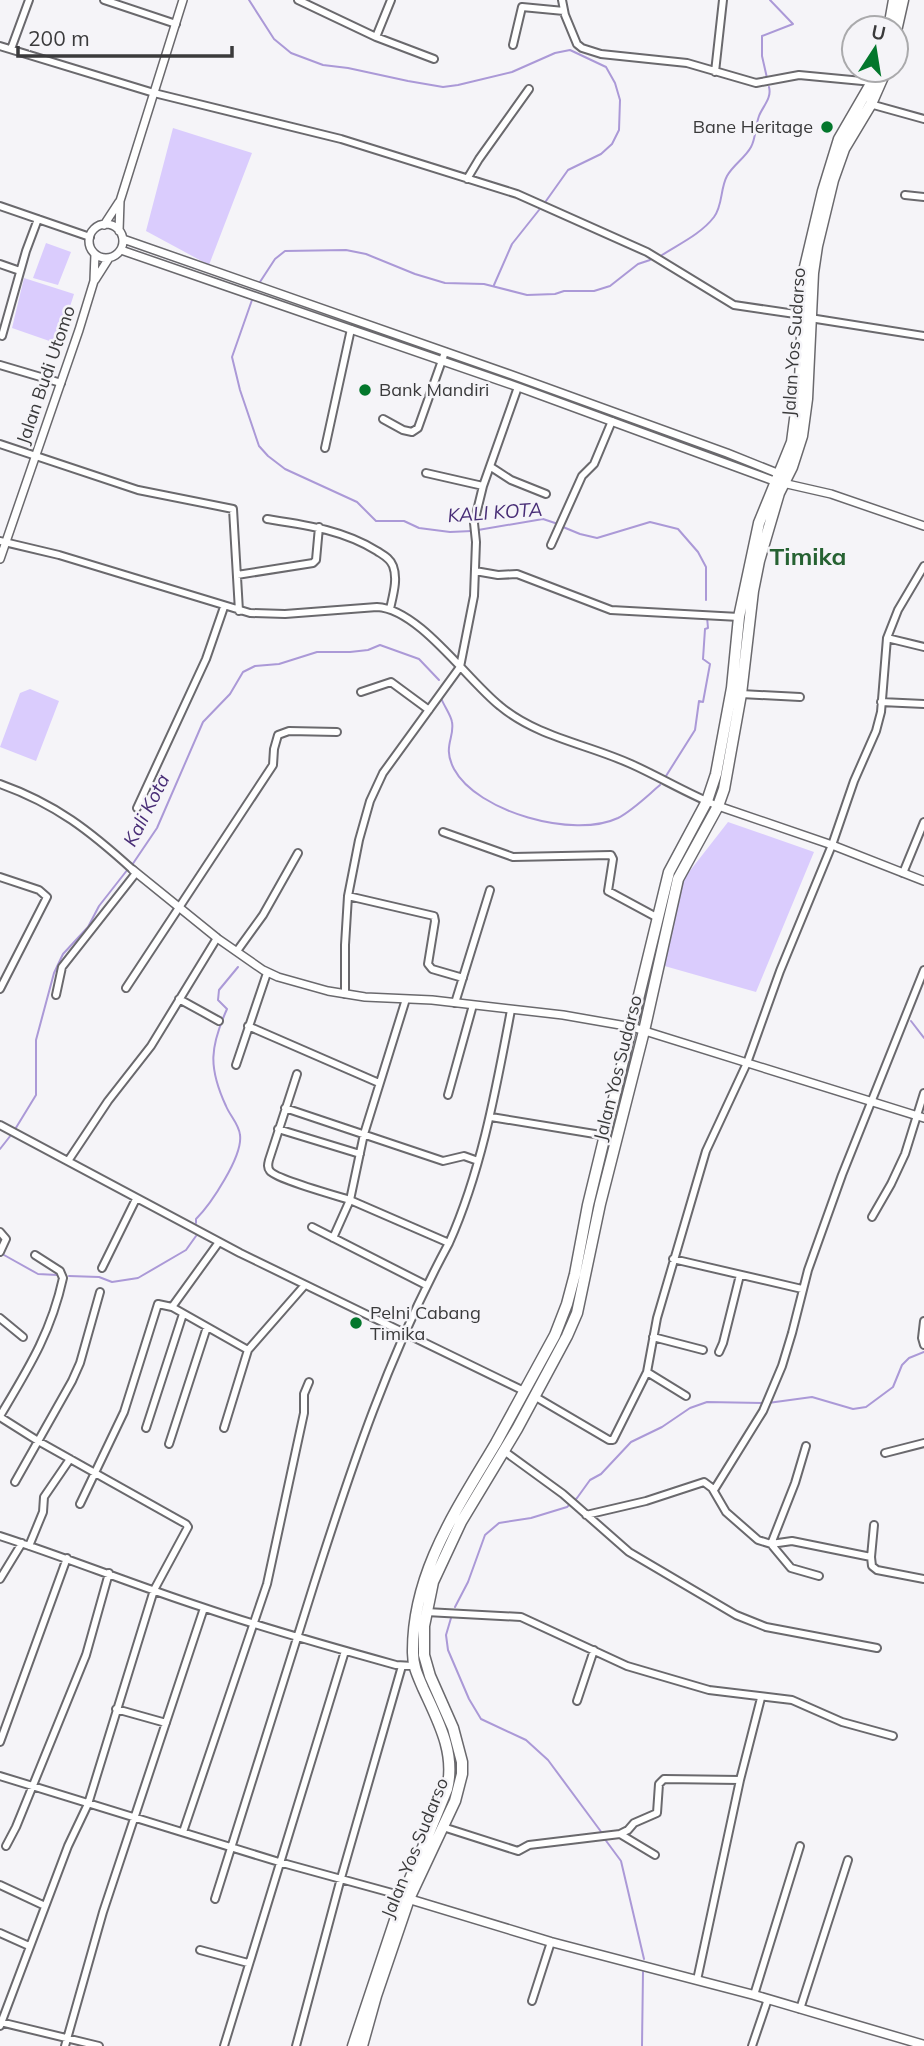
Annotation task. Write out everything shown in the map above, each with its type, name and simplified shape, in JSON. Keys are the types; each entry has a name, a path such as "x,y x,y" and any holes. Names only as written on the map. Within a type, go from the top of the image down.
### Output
{"highway":[{"name":"Jalan Yos Sudarso","path":"866,103 872,84"},
{"name":"Jalan Yos Sudarso","path":"353,2046 406,1898 428,1847 447,1789 451,1767 445,1739 408,1666 415,1620 445,1529 559,1328 581,1275 644,1031 678,879 718,806 724,789 741,694 757,571 792,442 806,316 805,267 823,191 839,139 878,84"},
{"name":"Jalan Yos Sudarso","path":"428,1847 443,1827 462,1774 462,1762 453,1728 424,1660 423,1637 429,1580 572,1327 581,1275 588,1205 607,1136 658,918 673,863 707,801 716,774 739,617 758,523 783,480"},
{"name":"Jalan Yos Sudarso","path":"362,2046 406,1898"}],"main road":[{"path":"406,1898 551,1942 754,1995 923,2045"}],"street":[{"path":"11,49 29,0"},
{"path":"104,0 176,24"},
{"path":"104,225 120,201 183,0"},
{"path":"298,0 376,37 434,59"},
{"path":"376,37 391,0"},
{"path":"562,0 575,40 582,48 627,58 687,63 756,83 799,75 840,79"},
{"path":"715,72 723,0"},
{"path":"513,45 522,7 564,11"},
{"path":"0,46 154,93 341,139 517,194 647,252 734,305 924,336"},
{"path":"467,179 478,159 507,123 529,89"},
{"path":"866,103 924,119"},
{"path":"905,195 924,197"},
{"path":"120,201 120,231 123,239 121,250 109,258 95,254 90,248 90,237 96,227 112,226 120,231"},
{"path":"0,206 90,237"},
{"path":"0,335 2,336 38,219"},
{"path":"123,239 727,453 783,480"},
{"path":"121,250 783,480 924,526"},
{"name":"Jalan Budi Utomo","path":"94,281 95,254"},
{"name":"Jalan Budi Utomo","path":"0,559 3,542 36,456 94,281 109,258"},
{"path":"0,264 20,271"},
{"path":"324,448 351,329"},
{"path":"383,419 403,430 412,432 418,428 445,352"},
{"path":"0,365 61,383"},
{"path":"345,994 348,897 370,801 383,773 460,667 474,596 474,528 483,486 517,387"},
{"path":"551,545 582,476 594,464 612,421"},
{"path":"0,444 138,490 233,509 239,611"},
{"path":"491,467 511,480 546,494"},
{"path":"426,473 483,486"},
{"path":"267,519 319,527 352,537 390,560 395,579 390,609"},
{"path":"237,575 315,562 319,527"},
{"path":"3,542 71,558 239,611 285,614 377,607 390,609 416,625 500,707 527,724 630,763 718,806 832,845 924,881"},
{"path":"534,1396 613,1440 647,1372 653,1336 701,1163 747,1063 780,971 876,731 887,638 898,611 924,566"},
{"path":"475,571 498,575 517,574 611,610 739,617"},
{"path":"137,808 206,659 224,607"},
{"path":"887,638 924,647"},
{"path":"362,691 391,682 429,709"},
{"path":"741,694 800,697"},
{"path":"881,702 924,704"},
{"path":"126,988 273,765 278,735 289,731 337,732"},
{"path":"0,784 71,817 217,938 267,973 345,994 563,1015 632,1027 920,1116"},
{"path":"903,873 924,822"},
{"path":"443,832 513,857 611,855 613,859 608,891 658,918"},
{"path":"237,951 263,915 298,853"},
{"path":"56,995 62,967 135,872"},
{"path":"0,877 39,890 47,897 1,985"},
{"path":"455,1003 490,890"},
{"path":"348,897 434,916 428,964 432,970 463,978"},
{"path":"68,1161 108,1101 151,1046 217,938"},
{"path":"714,1490 763,1412 787,1350 802,1289 842,1175 924,970"},
{"path":"236,1065 267,973"},
{"path":"179,999 219,1021"},
{"path":"332,1238 350,1200 364,1134 406,999"},
{"path":"448,1095 473,1005"},
{"path":"215,1899 361,1439 403,1334 449,1243 463,1208 491,1117 511,1010"},
{"path":"248,1026 379,1083"},
{"path":"297,1074 268,1163 272,1173 350,1200 449,1243"},
{"path":"872,1217 905,1154 920,1116 924,1093"},
{"path":"285,1108 443,1161 464,1156 478,1161"},
{"path":"491,1117 607,1136"},
{"path":"0,1125 304,1286 524,1391"},
{"path":"278,1129 360,1154"},
{"path":"102,1268 136,1199"},
{"path":"312,1227 426,1285"},
{"path":"0,1232 6,1239 0,1252"},
{"path":"172,1307 219,1242"},
{"path":"35,1255 60,1270 63,1278 40,1349 0,1417 186,1524 186,1532 154,1590 88,1804 68,1846 29,1946 18,1983 0,2023 67,2042 99,2046"},
{"path":"673,1259 802,1289"},
{"path":"719,1352 740,1275"},
{"path":"224,1428 248,1350 304,1286"},
{"path":"15,1482 57,1410 80,1363 100,1292"},
{"path":"80,1504 124,1412 157,1305 160,1303 172,1307 248,1350"},
{"path":"146,1428 183,1314"},
{"path":"0,1318 23,1338"},
{"path":"924,1321 924,1345"},
{"path":"169,1444 207,1327"},
{"path":"653,1336 703,1350"},
{"path":"647,1372 686,1396"},
{"path":"183,1832 267,1584 304,1413 304,1394 309,1382"},
{"path":"885,1453 924,1443"},
{"path":"771,1544 806,1446"},
{"path":"504,1451 563,1494 629,1552 753,1623 877,1648"},
{"path":"0,1579 43,1513 44,1497 71,1459"},
{"path":"586,1515 646,1501 698,1482 708,1484 726,1512 758,1540 771,1544 792,1541 871,1557"},
{"path":"874,1525 872,1566 877,1570 924,1579"},
{"path":"0,1536 204,1608 345,1651 408,1666 341,1878 296,2046"},
{"path":"771,1544 790,1568 819,1576"},
{"path":"0,1742 67,1558"},
{"path":"6,1846 86,1655 108,1573"},
{"path":"67,2042 89,1959 204,1608"},
{"path":"426,1612 521,1618 627,1666 690,1685 761,1698 792,1700 842,1723 893,1736"},
{"path":"577,1701 594,1650"},
{"path":"224,2046 345,1651"},
{"path":"698,1980 740,1780 761,1698"},
{"path":"116,1709 166,1723"},
{"path":"0,1776 406,1898"},
{"path":"443,1827 515,1851 529,1846 610,1836 629,1830 634,1823 657,1813 659,1784 664,1779 740,1780"},
{"path":"620,1833 655,1855"},
{"path":"754,1995 800,1846"},
{"path":"800,2009 848,1860"},
{"path":"0,1885 45,1906"},
{"path":"0,1933 29,1946"},
{"path":"532,2001 551,1942"},
{"path":"201,1950 248,1963"},
{"path":"752,2046 768,1999"},
{"path":"923,2045 924,2034"}],"shaded area":[{"path":"173,128 252,153 209,265 146,231"},
{"path":"46,243 71,252 58,285 33,278"},
{"path":"24,278 74,294 58,344 12,328"},
{"path":"30,689 59,701 36,761 0,747 20,693"},
{"path":"728,822 814,852 756,992 661,965 682,881"}],"waterway":[{"path":"249,0 274,39 291,53 323,65 408,81 443,87 458,85 512,72 555,53 570,50 606,67 620,100 619,130 612,144 601,154 568,170 546,201"},
{"name":"KALI KOTA","path":"767,78 762,56 762,36 793,24 770,0"},
{"name":"KALI KOTA","path":"662,255 696,234 714,217 727,176 753,144 759,116 769,95 769,87"},
{"path":"494,285 512,244 539,210"},
{"name":"KALI KOTA","path":"258,285 275,259 285,251 346,250 366,254 445,283 484,284 527,295 594,291 610,286 638,264 650,260"},
{"name":"KALI KOTA","path":"252,300 232,357 259,446 268,456 285,469 357,502 376,521 404,521 419,528 450,532 472,531"},
{"name":"KALI KOTA","path":"478,530 543,519 558,524"},
{"name":"KALI KOTA","path":"563,527 597,538 650,522 678,529 698,552 706,567 706,600"},
{"name":"KALI KOTA","path":"666,776 695,730 699,701 703,702 710,664 703,659 707,617"},
{"name":"Kali Kota","path":"132,865 157,828 203,722 230,694 243,672 255,666 279,664 317,652 350,652 368,650 380,645 419,659 439,680"},
{"name":"KALI KOTA","path":"441,698 452,722 449,754 454,769 466,784 483,798 504,809 553,823 599,824 624,815 660,785"},
{"name":"Kali Kota","path":"14,1131 36,1095 36,1040 54,973 63,954 88,927 99,906 128,869"},
{"path":"196,1223 196,1219 225,1179 240,1144 238,1127 216,1080 213,1057 217,1035 227,1009 218,1000 219,990 238,967"},
{"path":"911,1021 924,1038"},
{"name":"Kali Kota","path":"0,1149 11,1135"},
{"path":"69,1276 99,1277 112,1282 138,1278 186,1250 196,1236"},
{"path":"4,1255 38,1274 57,1275"},
{"path":"768,1403 812,1397 853,1409 866,1407 893,1387 902,1365 909,1358 924,1352"},
{"path":"455,1607 468,1582 485,1535 499,1523 531,1518 567,1507 590,1480 601,1474 631,1442 662,1427 690,1408 707,1402 762,1403"},
{"path":"451,1618 446,1635 448,1650 469,1699 481,1719 526,1740 548,1760 602,1833"},
{"path":"604,1838 621,1861 644,1959"},
{"path":"642,2046 643,1972"}],"place":[{"name":"Bane Heritage","path":"827,127"},
{"name":"Bank Mandiri","path":"365,390"},
{"name":"Pelni Cabang Timika","path":"356,1323"}],"district":[{"name":"Timika","path":"808,557"}]}
